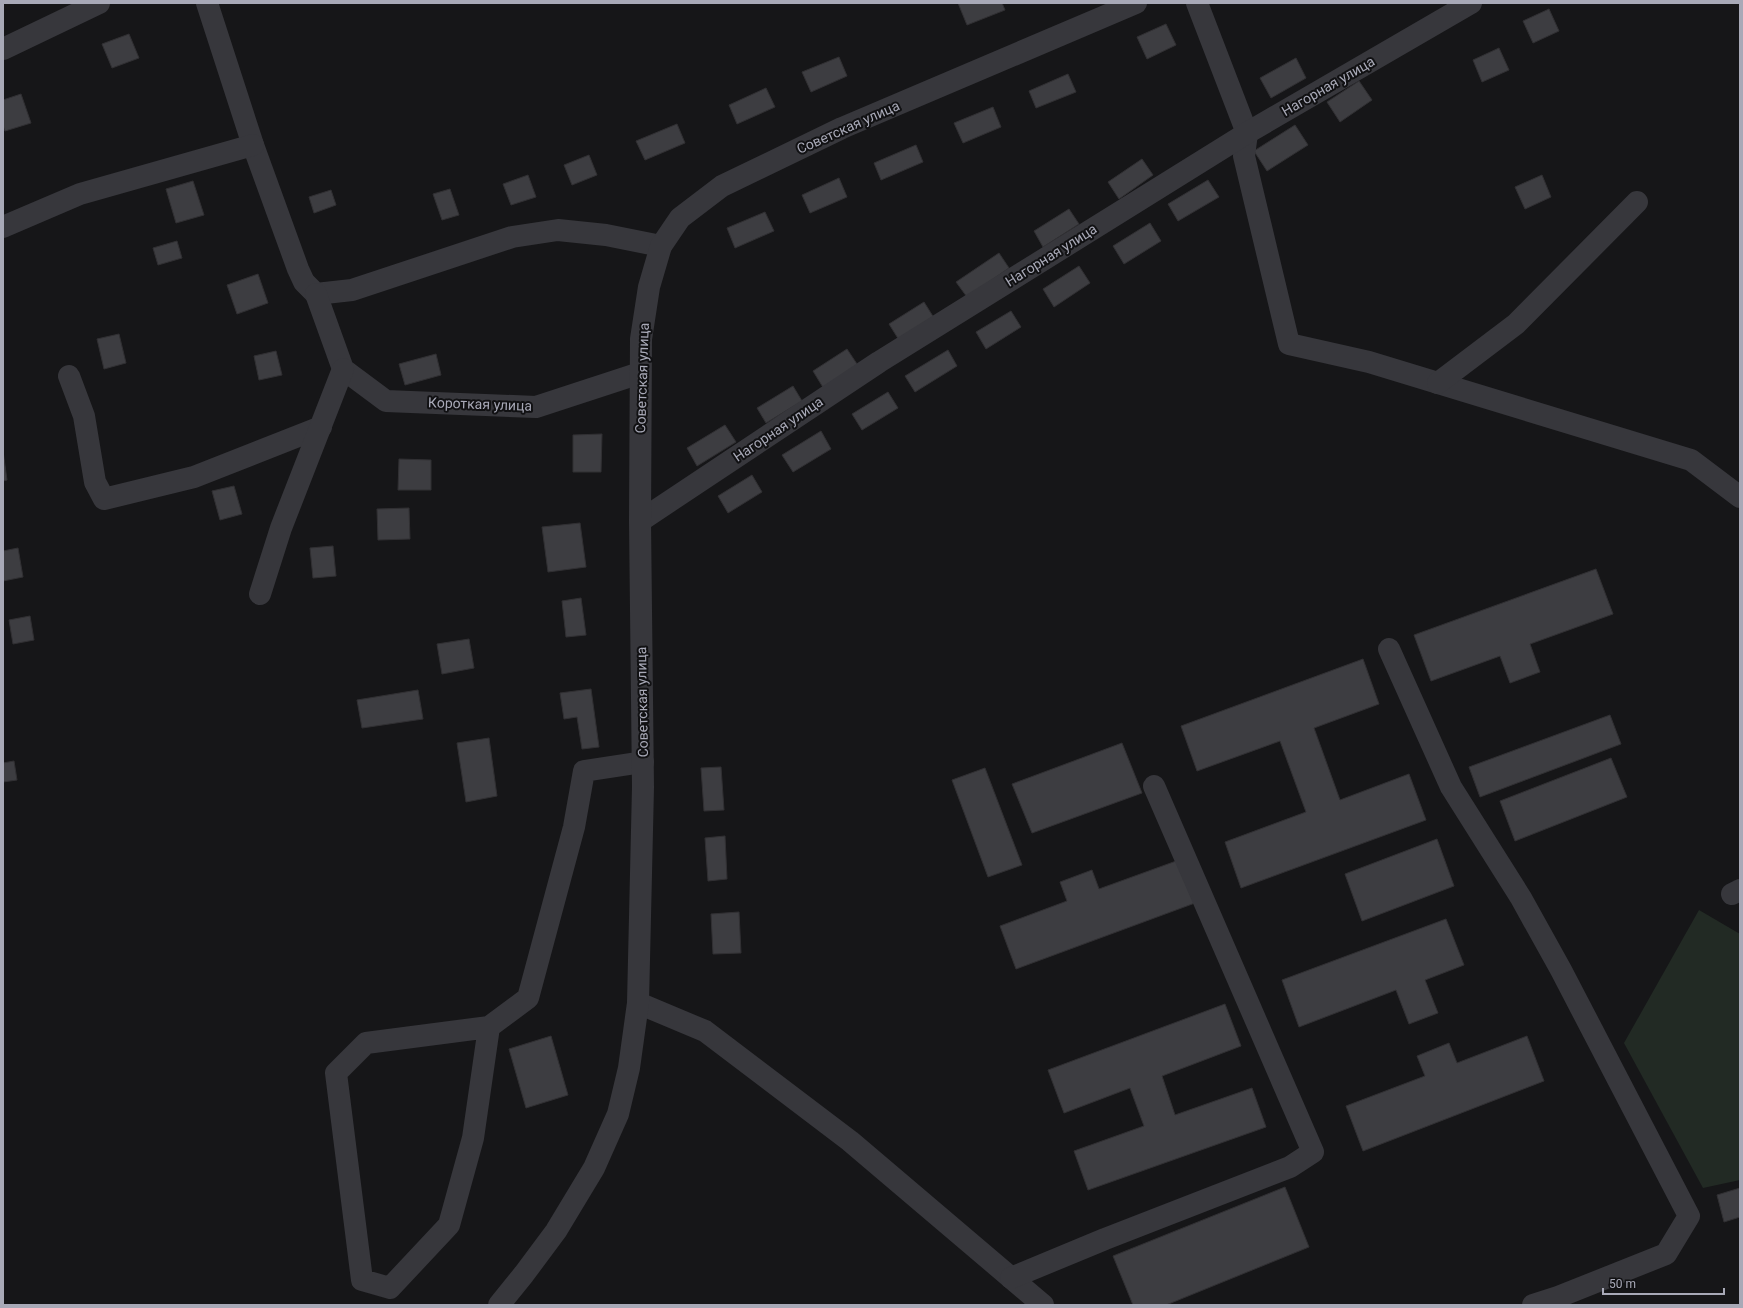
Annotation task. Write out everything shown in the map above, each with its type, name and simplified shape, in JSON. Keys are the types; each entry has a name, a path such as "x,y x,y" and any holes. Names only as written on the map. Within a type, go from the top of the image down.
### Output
{"street":[{"path":"3,49 99,3"},
{"path":"206,3 252,145 298,269 304,282 316,294 343,369 281,528 260,594"},
{"name":"Советская улица","path":"499,1305 556,1232 594,1168 618,1114 629,1068 638,1003 643,762 640,521 641,339 649,287 661,246 680,218 722,186 842,128 1112,8 1136,3"},
{"path":"1197,3 1247,133 1244,156 1289,344 1370,362 1691,460 1740,497"},
{"name":"Нагорная улица","path":"640,521 879,362 1247,133 1471,3"},
{"path":"3,227 80,194 252,145"},
{"path":"1438,383 1516,324 1637,202"},
{"path":"316,294 352,290 512,237 558,230 606,235 661,246"},
{"name":"Короткая улица","path":"343,369 386,402 536,407 640,373"},
{"path":"69,376 84,416 95,482 104,499 194,477 321,427"},
{"path":"1389,649 1452,787 1521,898 1688,1216 1666,1254 1558,1297 1533,1305"},
{"path":"489,1028 473,1138 449,1226 390,1288 362,1280 336,1073 366,1043 489,1028 528,998 574,827 584,771 643,762"},
{"path":"1011,1278 1105,1239 1290,1167 1313,1152 1154,786"},
{"path":"638,1003 705,1031 850,1141 1043,1305"}],"shaded area":[{"path":"1699,910 1740,934 1740,1180 1703,1188 1624,1043"}],"building":[{"path":"958,3 1002,3 1005,10 967,25"},
{"path":"1549,9 1559,31 1533,43 1523,21"},
{"path":"1166,24 1176,45 1147,59 1137,37"},
{"path":"129,34 139,58 112,68 102,44"},
{"path":"1499,48 1509,70 1482,82 1473,60"},
{"path":"839,57 847,76 811,92 802,72"},
{"path":"1296,58 1306,78 1271,98 1260,78"},
{"path":"1068,74 1076,92 1036,108 1029,91"},
{"path":"1359,81 1372,100 1340,122 1327,102"},
{"path":"766,88 775,107 737,124 729,105"},
{"path":"21,94 31,123 5,131 3,126 3,100"},
{"path":"993,107 1001,127 963,143 954,123"},
{"path":"677,124 685,143 645,160 636,141"},
{"path":"1295,125 1308,145 1267,171 1254,151"},
{"path":"916,145 923,162 881,180 874,163"},
{"path":"589,155 597,175 572,185 564,165"},
{"path":"1142,159 1153,175 1119,199 1108,182"},
{"path":"528,175 536,197 511,205 503,184"},
{"path":"1542,175 1551,197 1525,209 1515,187"},
{"path":"839,178 847,197 810,213 802,195"},
{"path":"1208,180 1219,197 1178,221 1168,204"},
{"path":"193,181 204,215 176,223 166,189"},
{"path":"450,189 459,215 442,220 433,194"},
{"path":"331,190 336,205 314,213 309,197"},
{"path":"1069,209 1079,224 1043,247 1034,231"},
{"path":"765,212 774,231 735,248 727,228"},
{"path":"1150,223 1161,241 1124,264 1113,246"},
{"path":"177,241 182,258 158,265 153,248"},
{"path":"999,253 1009,268 967,297 956,282"},
{"path":"1079,266 1090,283 1054,307 1043,289"},
{"path":"258,274 268,303 237,314 227,285"},
{"path":"924,302 934,318 899,340 889,324"},
{"path":"1011,311 1021,327 986,349 976,332"},
{"path":"119,334 126,363 104,369 97,339"},
{"path":"847,349 859,367 824,389 813,371"},
{"path":"948,350 957,366 915,392 905,376"},
{"path":"276,351 282,375 259,380 254,356"},
{"path":"436,354 441,375 405,385 399,364"},
{"path":"793,386 802,401 766,423 757,408"},
{"path":"888,392 898,408 862,430 852,414"},
{"path":"725,425 736,442 697,466 687,448"},
{"path":"821,431 831,449 793,472 782,455"},
{"path":"602,434 601,472 573,472 573,435"},
{"path":"3,451 7,480 3,481"},
{"path":"399,459 431,460 431,490 398,490"},
{"path":"752,475 762,492 728,513 718,496"},
{"path":"234,486 242,514 220,520 212,491"},
{"path":"409,508 410,539 378,540 377,509"},
{"path":"580,523 586,567 548,572 542,527"},
{"path":"333,546 336,576 313,578 310,548"},
{"path":"18,548 23,577 3,581 3,551"},
{"path":"1596,569 1613,614 1530,644 1540,672 1510,683 1500,656 1431,681 1414,635"},
{"path":"581,598 586,635 566,637 562,601"},
{"path":"30,616 34,640 13,644 9,620"},
{"path":"469,639 474,668 442,674 437,644"},
{"path":"1363,659 1379,704 1314,728 1340,800 1409,774 1426,820 1241,888 1225,842 1306,812 1280,741 1197,771 1181,726"},
{"path":"591,689 599,747 582,749 577,717 564,719 560,693"},
{"path":"418,690 423,719 362,728 357,700"},
{"path":"1610,715 1621,744 1480,797 1469,767"},
{"path":"489,738 497,796 466,802 457,743"},
{"path":"1122,743 1142,793 1032,833 1012,784"},
{"path":"1611,758 1627,797 1515,841 1500,801"},
{"path":"14,761 17,780 3,782 3,763"},
{"path":"721,767 724,810 704,811 701,768"},
{"path":"985,768 1022,865 988,877 952,780"},
{"path":"725,836 727,879 708,881 705,838"},
{"path":"1437,839 1454,886 1362,921 1345,874"},
{"path":"1179,860 1195,903 1016,969 1000,926 1067,901 1060,882 1092,870 1099,889"},
{"path":"739,912 741,953 713,954 711,914"},
{"path":"1446,919 1464,965 1425,980 1438,1013 1409,1024 1396,990 1299,1027 1282,980"},
{"path":"1225,1004 1241,1046 1162,1076 1175,1115 1252,1088 1266,1127 1088,1190 1074,1151 1144,1126 1130,1088 1064,1113 1048,1070"},
{"path":"551,1036 568,1095 526,1108 509,1049"},
{"path":"1527,1036 1544,1081 1363,1151 1346,1106 1425,1076 1417,1056 1449,1043 1457,1063"},
{"path":"1285,1187 1309,1247 1166,1305 1133,1305 1113,1256"},
{"path":"1740,1188 1740,1217 1724,1222 1717,1195"}]}
